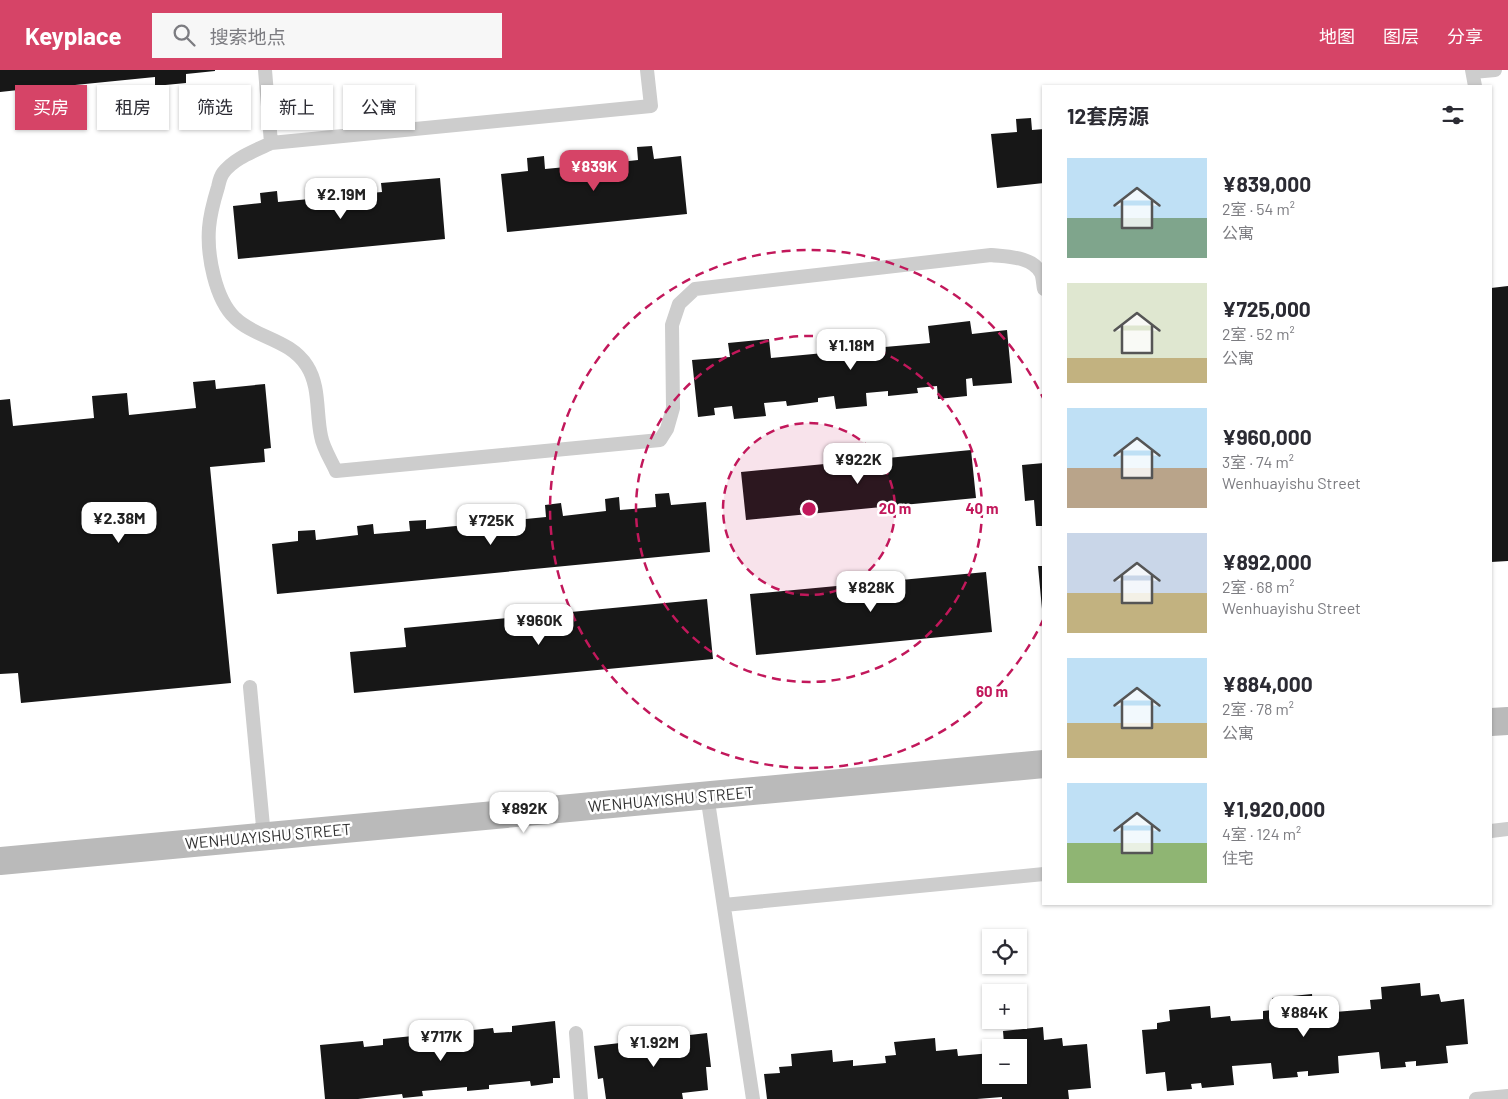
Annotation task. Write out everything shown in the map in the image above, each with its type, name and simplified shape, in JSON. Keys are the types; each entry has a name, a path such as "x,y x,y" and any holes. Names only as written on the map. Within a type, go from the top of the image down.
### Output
{"street":[{"path":"1492,722 1508,721"},
{"name":"WENHUAYISHU STREET","path":"0,861 1042,764"}],"lane":[{"path":"265,70 271,143"},
{"path":"648,70 651,106 271,143 234,162 222,174 215,195 209,228 211,261 216,283 229,312 236,320 285,345 302,359 309,369 315,390 321,438 336,471 660,440 667,429 673,408 672,325 679,304 695,289 991,255 1024,259 1041,273 1042,278"},
{"path":"1473,76 1495,70"},
{"path":"250,687 264,837"},
{"path":"707,795 753,1099"},
{"path":"1492,831 1508,829"},
{"path":"724,905 1042,874"},
{"path":"576,1033 582,1099"},
{"path":"1476,1099 1508,1096"}],"building":[{"path":"0,70 215,70 186,74 186,83 155,85 155,77 75,85 15,85 15,90 0,92"},
{"path":"1031,118 1032,130 1042,129 1042,183 997,188 991,134 1017,132 1016,119"},
{"path":"652,146 654,159 681,156 687,214 507,232 501,174 528,171 527,158 544,156 545,169 587,165 586,152 601,150 602,164 638,160 637,147"},
{"path":"440,178 445,239 238,259 233,206 261,203 260,193 277,191 278,202 320,198 319,186 335,184 336,196 382,192 381,183"},
{"path":"1508,286 1508,561 1492,562 1492,288"},
{"path":"970,321 972,334 1007,330 1012,383 973,386 972,378 966,379 967,396 938,399 937,386 917,388 918,393 888,396 888,391 866,393 867,406 836,409 834,396 818,398 818,402 787,406 786,401 764,403 766,416 734,419 732,406 714,408 715,415 698,417 692,360 730,357 728,343 769,339 771,358 824,353 822,337 861,333 862,349 930,343 928,326"},
{"path":"215,380 216,389 265,384 271,448 264,449 265,462 210,467 231,683 21,703 18,673 0,674 0,400 10,399 13,426 94,418 92,396 127,393 129,415 196,408 193,382"},
{"path":"971,450 976,498 746,520 741,472"},
{"path":"1042,463 1042,526 1036,526 1034,500 1025,501 1022,465"},
{"path":"669,493 671,505 706,502 710,552 277,594 272,544 298,541 298,531 315,530 316,540 358,535 357,526 373,524 374,534 410,531 409,521 426,520 426,529 546,517 545,505 561,503 563,516 606,511 605,499 619,497 620,510 656,507 655,494"},
{"path":"1038,566 1042,566 1042,609"},
{"path":"986,572 992,632 756,655 750,594"},
{"path":"707,599 713,659 354,693 350,652 406,647 404,628"},
{"path":"1420,983 1421,996 1439,994 1441,1002 1464,999 1468,1044 1446,1046 1448,1063 1416,1066 1416,1061 1405,1062 1406,1067 1381,1069 1379,1052 1338,1056 1339,1073 1308,1076 1308,1071 1297,1072 1298,1077 1273,1079 1271,1063 1232,1066 1234,1085 1202,1088 1201,1083 1191,1084 1192,1089 1167,1091 1165,1072 1146,1074 1142,1030 1157,1029 1157,1023 1170,1021 1169,1010 1210,1006 1211,1018 1230,1016 1231,1021 1263,1019 1263,1011 1273,1010 1272,998 1312,994 1313,1007 1334,1005 1335,1012 1371,1009 1370,1000 1382,999 1381,987"},
{"path":"555,1021 560,1078 553,1078 553,1083 531,1086 530,1081 489,1085 489,1089 467,1091 467,1087 422,1091 423,1096 403,1098 402,1094 358,1099 325,1099 320,1045 363,1041 364,1047 383,1045 383,1039 493,1028 494,1033 512,1032 512,1026"},
{"path":"1043,1027 1044,1040 1062,1038 1063,1046 1087,1044 1091,1088 1068,1090 1069,1099 1002,1099 1002,1097 977,1099 767,1099 764,1074 780,1073 779,1067 792,1066 791,1054 832,1050 833,1062 853,1060 853,1066 886,1063 885,1056 896,1055 894,1042 935,1038 936,1051 957,1049 958,1056 982,1054 982,1084 1027,1084 1027,1039 1004,1039 1003,1031"},
{"path":"707,1033 711,1067 706,1067 708,1090 682,1093 683,1099 606,1099 603,1078 598,1079 594,1046"}]}
